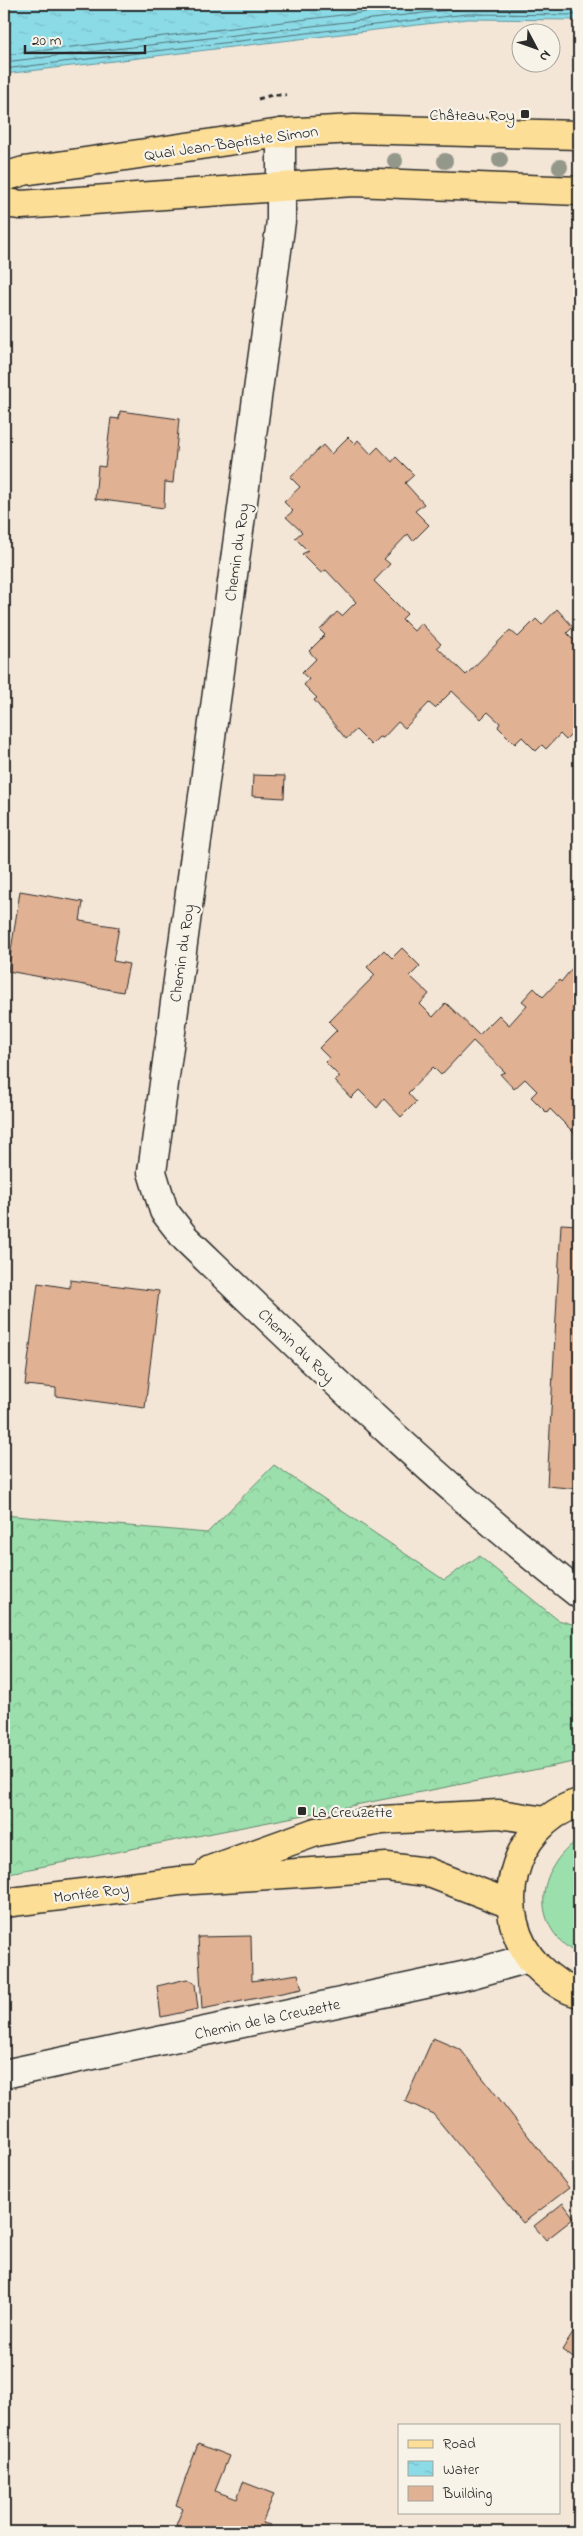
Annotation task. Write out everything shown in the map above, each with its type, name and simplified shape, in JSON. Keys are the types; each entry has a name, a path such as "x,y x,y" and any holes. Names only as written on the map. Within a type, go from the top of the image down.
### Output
{"main road":[{"name":"Quai Jean-Baptiste Simon","path":"4,177 24,171 281,133 354,129 579,135"},
{"path":"4,203 21,205 353,182 579,191"},
{"path":"579,1803 568,1806 545,1821 525,1844 513,1873 510,1904 516,1932 529,1958 549,1978 579,1993"},
{"path":"179,1881 316,1832 382,1820 499,1814 545,1821"},
{"path":"179,1881 387,1867 428,1872 510,1904"},
{"name":"Montée Roy","path":"4,1903 179,1881"}],"street":[{"name":"Chemin du Roy","path":"281,133 281,221 152,1172 164,1211 185,1238 334,1380 514,1544 579,1594"},
{"name":"Chemin de la Creuzette","path":"4,2074 472,1974 529,1958"}],"green space":[{"path":"274,1465 444,1580 479,1556 558,1620 579,1626 579,1761 4,1874 4,1515 207,1533"},
{"path":"579,1839 579,1955 563,1943 552,1929 545,1914 544,1898 546,1882 553,1866 564,1851"}],"water":[{"path":"4,4 579,4 579,20 468,19 4,74"}],"building":[{"path":"120,411 179,419 173,483 165,482 164,508 95,499 98,466 105,467 111,418 119,419"},
{"path":"348,437 355,444 358,440 371,454 378,447 392,462 396,457 414,475 405,483 424,504 415,511 429,525 413,541 408,534 384,559 390,564 374,581 407,614 402,619 414,631 421,623 441,644 437,647 466,675 510,630 518,637 536,619 542,625 557,609 573,627 567,633 579,645 579,727 566,740 560,734 546,749 542,745 536,751 522,737 515,744 498,727 500,723 488,712 481,719 452,691 435,708 429,703 405,728 398,722 383,738 379,737 371,745 356,730 346,739 314,700 317,698 304,685 309,679 302,673 316,659 309,651 325,635 320,630 337,612 342,616 356,602 326,570 321,573 302,554 308,551 295,538 302,532 286,517 293,511 284,502 300,487 290,477 323,445 331,454"},
{"path":"253,775 285,776 284,798 252,796"},
{"path":"20,891 83,902 80,921 119,927 113,961 129,964 123,992 8,971"},
{"path":"402,948 420,966 410,976 429,994 420,1004 433,1017 446,1003 479,1035 499,1015 509,1025 527,1005 522,1001 534,988 543,997 559,980 561,982 573,967 579,973 579,1138 550,1109 547,1113 531,1097 537,1091 525,1079 514,1089 500,1074 505,1072 473,1041 441,1075 433,1067 408,1093 416,1102 401,1117 384,1099 377,1108 359,1090 351,1098 335,1081 340,1077 325,1062 329,1058 319,1048 337,1030 329,1022 375,975 367,967 384,950 392,958"},
{"path":"561,1224 579,1225 579,1489 547,1486"},
{"path":"70,1280 159,1291 145,1408 56,1396 56,1388 25,1385 38,1283 70,1288"},
{"path":"251,1936 252,1981 298,1974 302,1989 202,2009 198,1937"},
{"path":"187,1979 195,1984 198,2009 161,2017 157,1986"},
{"path":"433,2038 461,2050 569,2188 523,2223 433,2114 405,2101"},
{"path":"563,2203 574,2218 546,2240 534,2226"},
{"path":"579,2324 579,2362 562,2350"},
{"path":"198,2444 229,2456 215,2491 237,2499 243,2482 274,2494 262,2523 271,2525 268,2532 195,2532 176,2525 183,2508 176,2505"}],"place":[{"name":"Château Roy","path":"525,114"},
{"name":"La Creuzette","path":"302,1811"}]}
